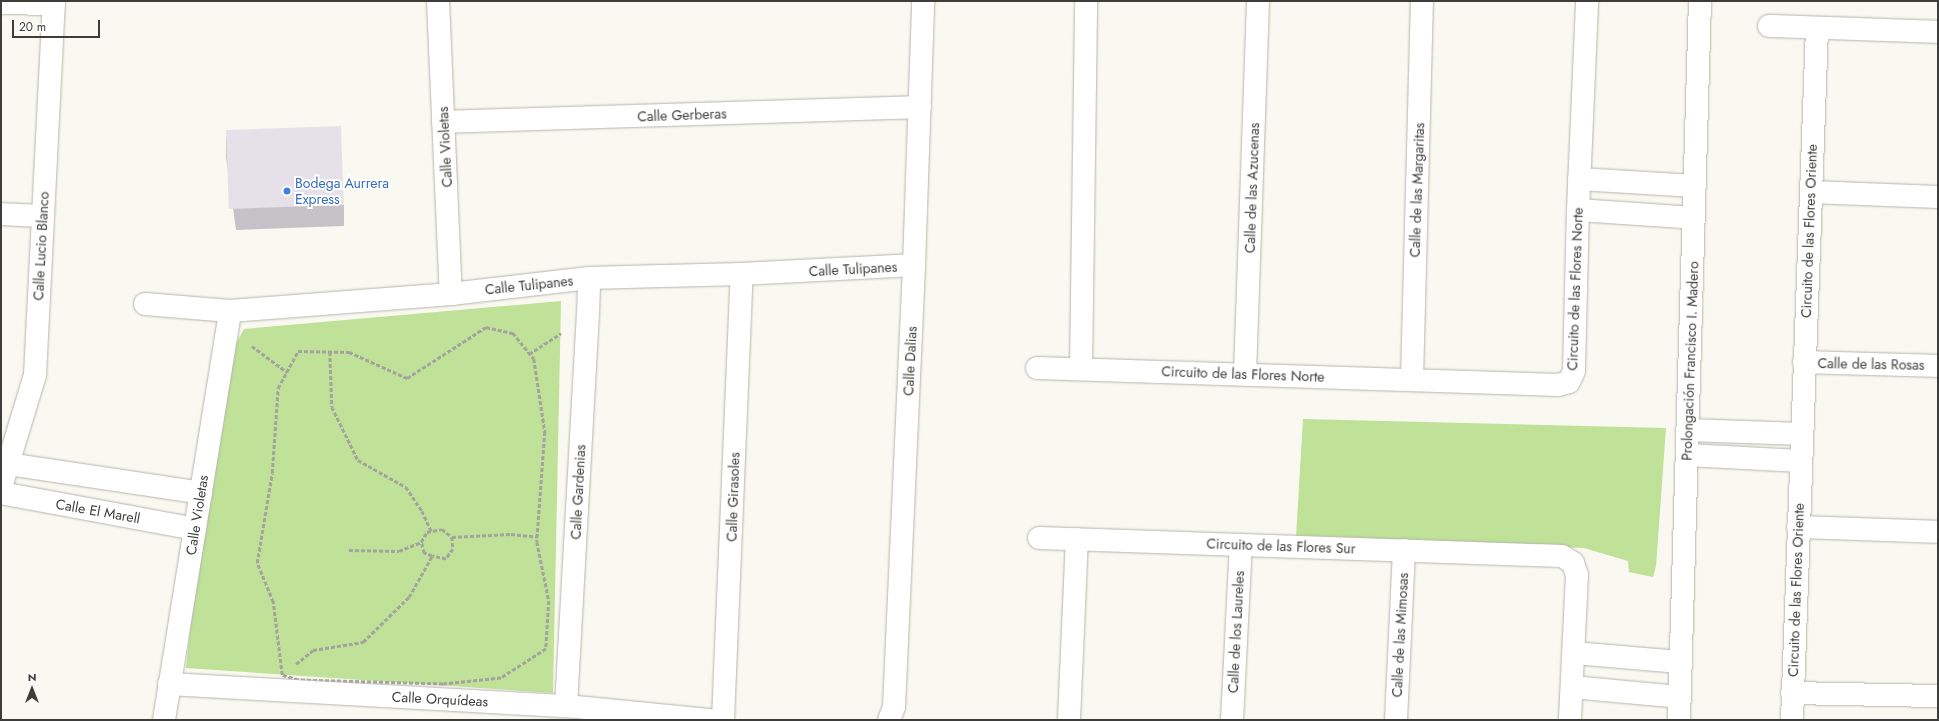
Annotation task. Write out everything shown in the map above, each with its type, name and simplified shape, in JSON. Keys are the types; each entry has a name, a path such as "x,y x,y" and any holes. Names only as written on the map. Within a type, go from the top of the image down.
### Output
{"street":[{"name":"Calle Violetas","path":"438,1 451,294"},
{"name":"Calle Dalias","path":"889,720 894,707 914,265 923,1"},
{"path":"1081,369 1086,1"},
{"name":"Calle de las Azucenas","path":"1245,374 1258,1"},
{"name":"Calle de las Margaritas","path":"1412,380 1422,1"},
{"name":"Circuito de las Flores Norte","path":"1037,368 1558,385 1569,382 1574,372 1579,179 1587,1"},
{"name":"Prolongación Francisco I. Madero","path":"1679,720 1700,1"},
{"path":"1,3 54,3"},
{"name":"Calle Lucio Blanco","path":"1,487 34,375 54,3"},
{"path":"1769,26 1938,32"},
{"name":"Circuito de las Flores Oriente","path":"1817,28 1792,692 1938,696"},
{"name":"Calle Gerberas","path":"444,122 920,107"},
{"path":"1579,179 1695,186"},
{"path":"1811,192 1938,197"},
{"path":"1578,210 1694,218"},
{"path":"1,214 42,216"},
{"name":"Calle Tulipanes","path":"145,304 229,319 589,278 742,274 914,265"},
{"name":"Calle Girasoles","path":"723,720 742,274"},
{"name":"Calle Gardenias","path":"566,706 589,278"},
{"name":"Calle Violetas","path":"164,720 229,319"},
{"name":"Calle de las Rosas","path":"1804,362 1938,366"},
{"path":"1687,430 1802,434"},
{"path":"1687,455 1801,461"},
{"path":"8,464 201,493"},
{"name":"Calle El Marell","path":"1,493 195,529"},
{"path":"1798,527 1938,532"},
{"name":"Circuito de las Flores Sur","path":"1040,538 1562,556 1573,563 1577,575 1570,720"},
{"path":"1069,720 1077,539"},
{"name":"Calle de los Laureles","path":"1232,720 1241,545"},
{"name":"Calle de las Mimosas","path":"1396,720 1404,550"},
{"path":"1574,653 1680,662"},
{"name":"Calle Orquídeas","path":"169,684 566,706 710,720"},
{"path":"1572,687 1679,697"},
{"path":"1792,692 1792,720"}],"path":[{"path":"229,319 287,372"},
{"path":"486,327 512,332 534,359 546,432 538,537 549,601 546,649 501,678 444,684 298,680 282,676 273,602 257,563 272,473 278,388 298,350 349,352 407,378 486,327"},
{"path":"330,352 332,407 358,460 406,487 422,511 432,532"},
{"path":"349,550 399,551 421,542 426,532 442,529 452,537 511,534 538,537"},
{"path":"421,542 424,553 446,559 453,548 452,537"},
{"path":"292,667 313,650 363,642 409,597 432,556"},
{"path":"282,676 287,671"}],"green space":[{"path":"561,301 553,693 186,668 200,538 234,347 244,329"},
{"path":"1303,419 1666,428 1656,566 1653,577 1629,572 1628,561 1584,548 1296,537"}],"building":[{"name":"Bodega Aurrera Express","path":"341,126 344,205 229,209 226,130"}],"place":[{"name":"Bodega Aurrera Express","path":"287,191"}]}
